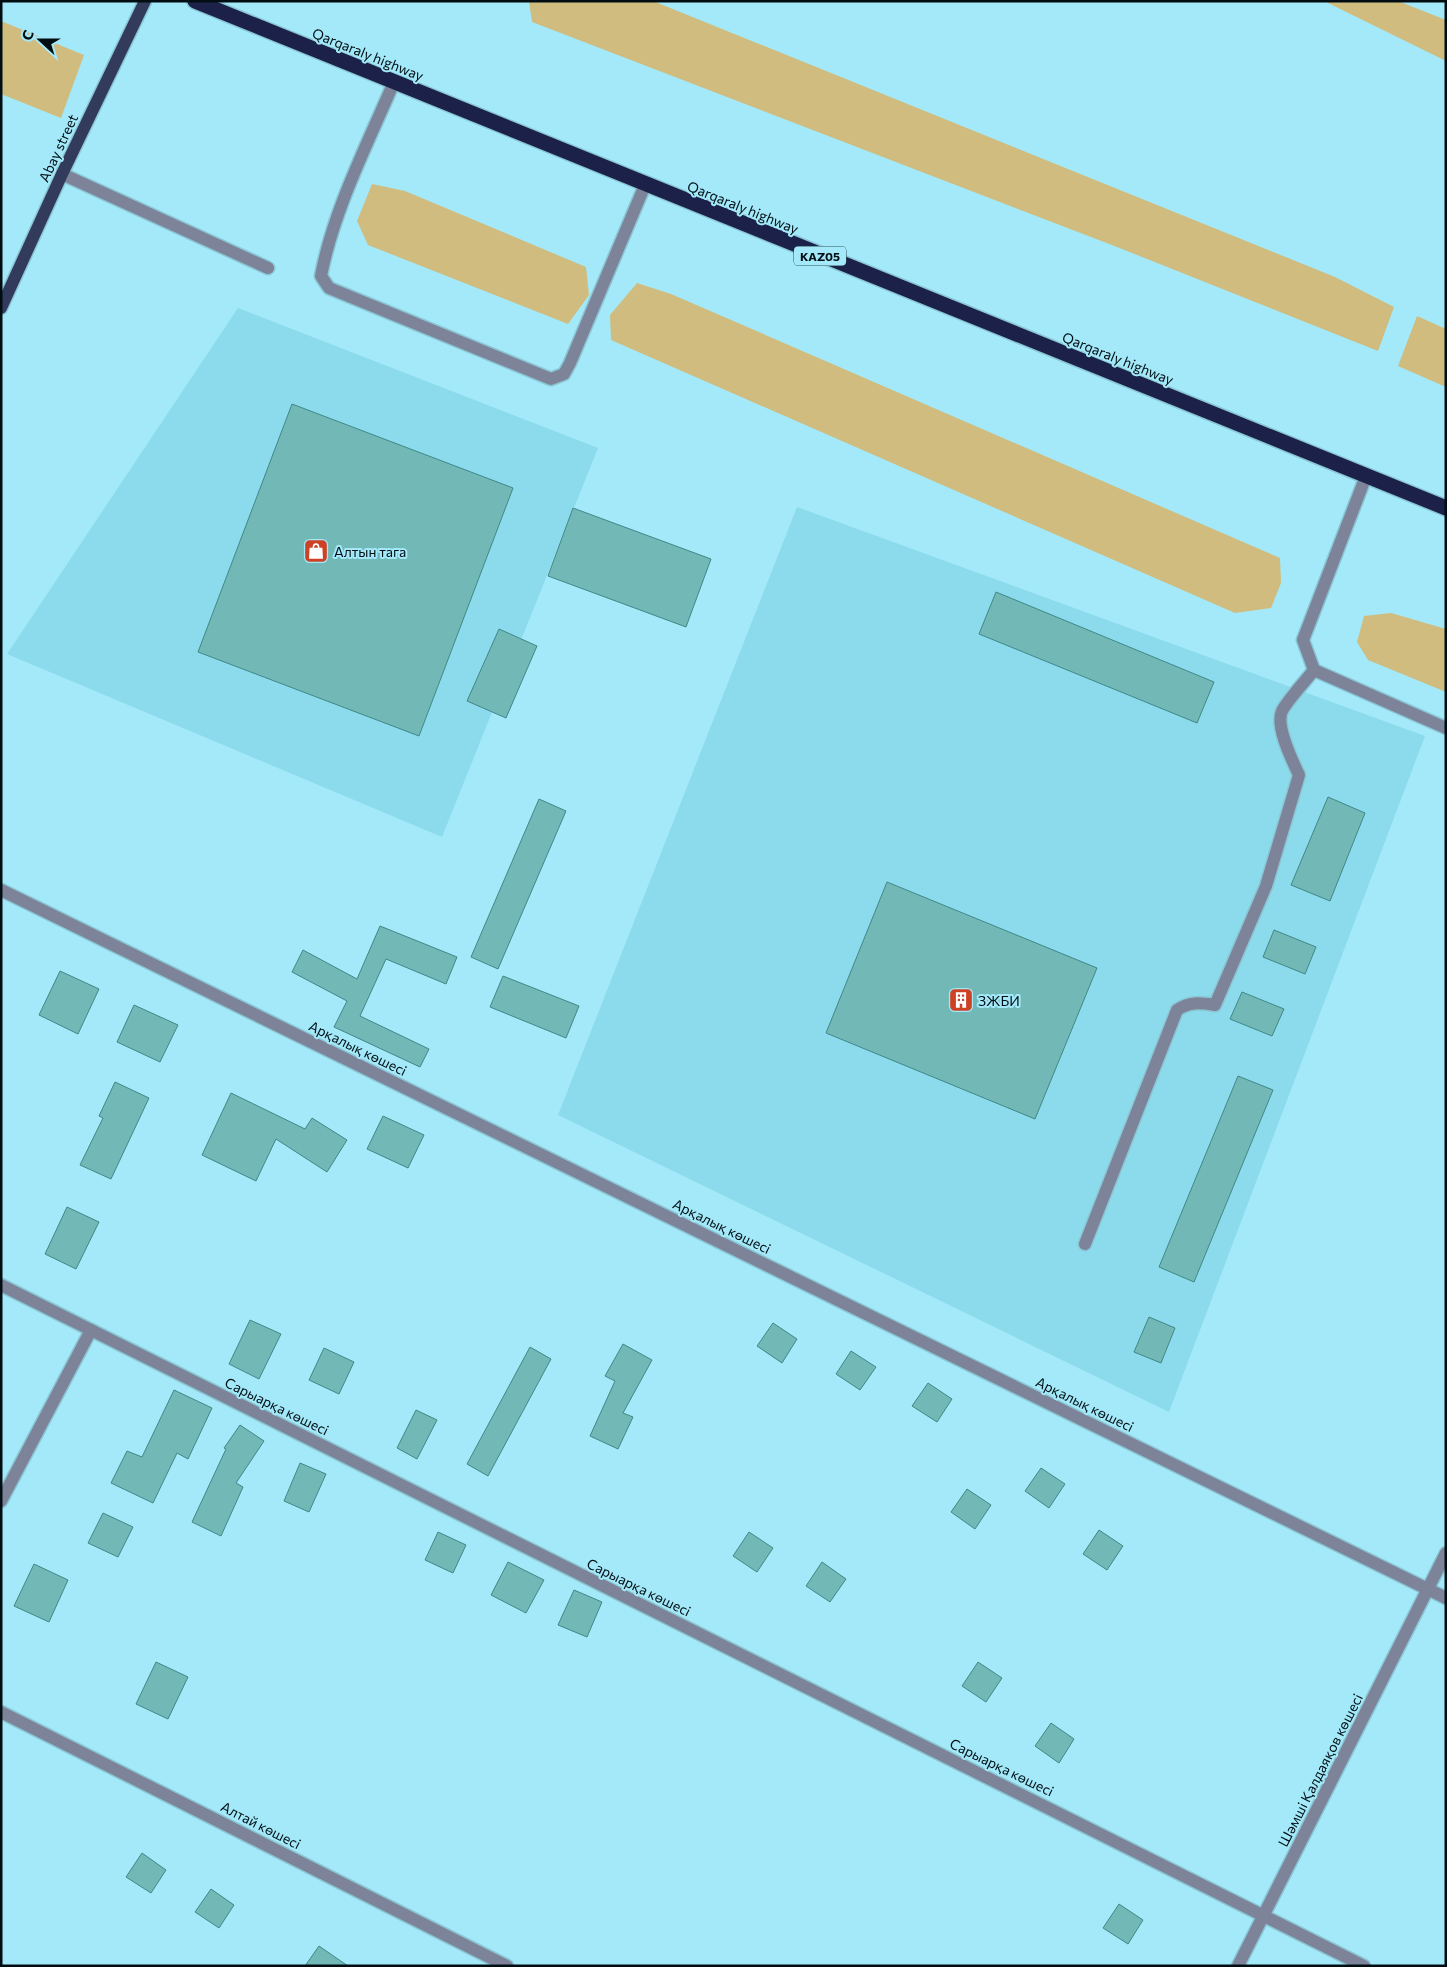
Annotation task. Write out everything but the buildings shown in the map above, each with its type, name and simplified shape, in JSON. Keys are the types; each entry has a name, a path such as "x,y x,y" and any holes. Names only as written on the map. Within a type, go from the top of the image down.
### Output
{"highway":[{"name":"Qarqaraly highway","path":"195,1 1446,508"}],"main road":[{"name":"Abay street","path":"1,308 62,174 145,1"}],"street":[{"path":"394,82 340,211 324,258 321,276 329,288 551,379 564,374 570,363 646,185"},
{"path":"62,174 268,268"},
{"path":"1366,476 1303,640 1314,670 1446,728"},
{"path":"1085,1244 1177,1010 1185,1004 1215,1004 1266,886 1299,775 1284,737 1282,711 1314,670"},
{"name":"Арқалық көшесі","path":"1,890 1429,1588 1446,1598"},
{"name":"Сарыарқа көшесі","path":"1,1285 1364,1966"},
{"path":"1,1501 91,1330"},
{"name":"Шәмші Қалдаяқов көшесі","path":"1238,1966 1446,1553"},
{"name":"Алтай көшесі","path":"1,1712 507,1966"}],"shaded area":[{"path":"529,1 653,1 1335,277 1394,307 1378,351 1117,247 532,22"},
{"path":"1324,1 1398,1 1446,20 1446,61"},
{"path":"1,21 84,55 61,118 1,94"},
{"path":"372,184 405,191 586,267 589,295 568,324 368,245 357,221"},
{"path":"637,283 671,294 1280,558 1281,583 1271,608 1235,613 611,340 610,315"},
{"name":"Алтын тага","path":"238,308 598,448 442,837 7,654"},
{"path":"1417,316 1446,329 1446,387 1398,366"},
{"path":"797,507 1425,736 1169,1412 558,1115"},
{"path":"1391,613 1446,629 1446,692 1368,660 1357,642 1364,616"}],"place":[{"name":"Алтын тага","path":"316,551"},
{"name":"ЗЖБИ","path":"961,1000"}]}
